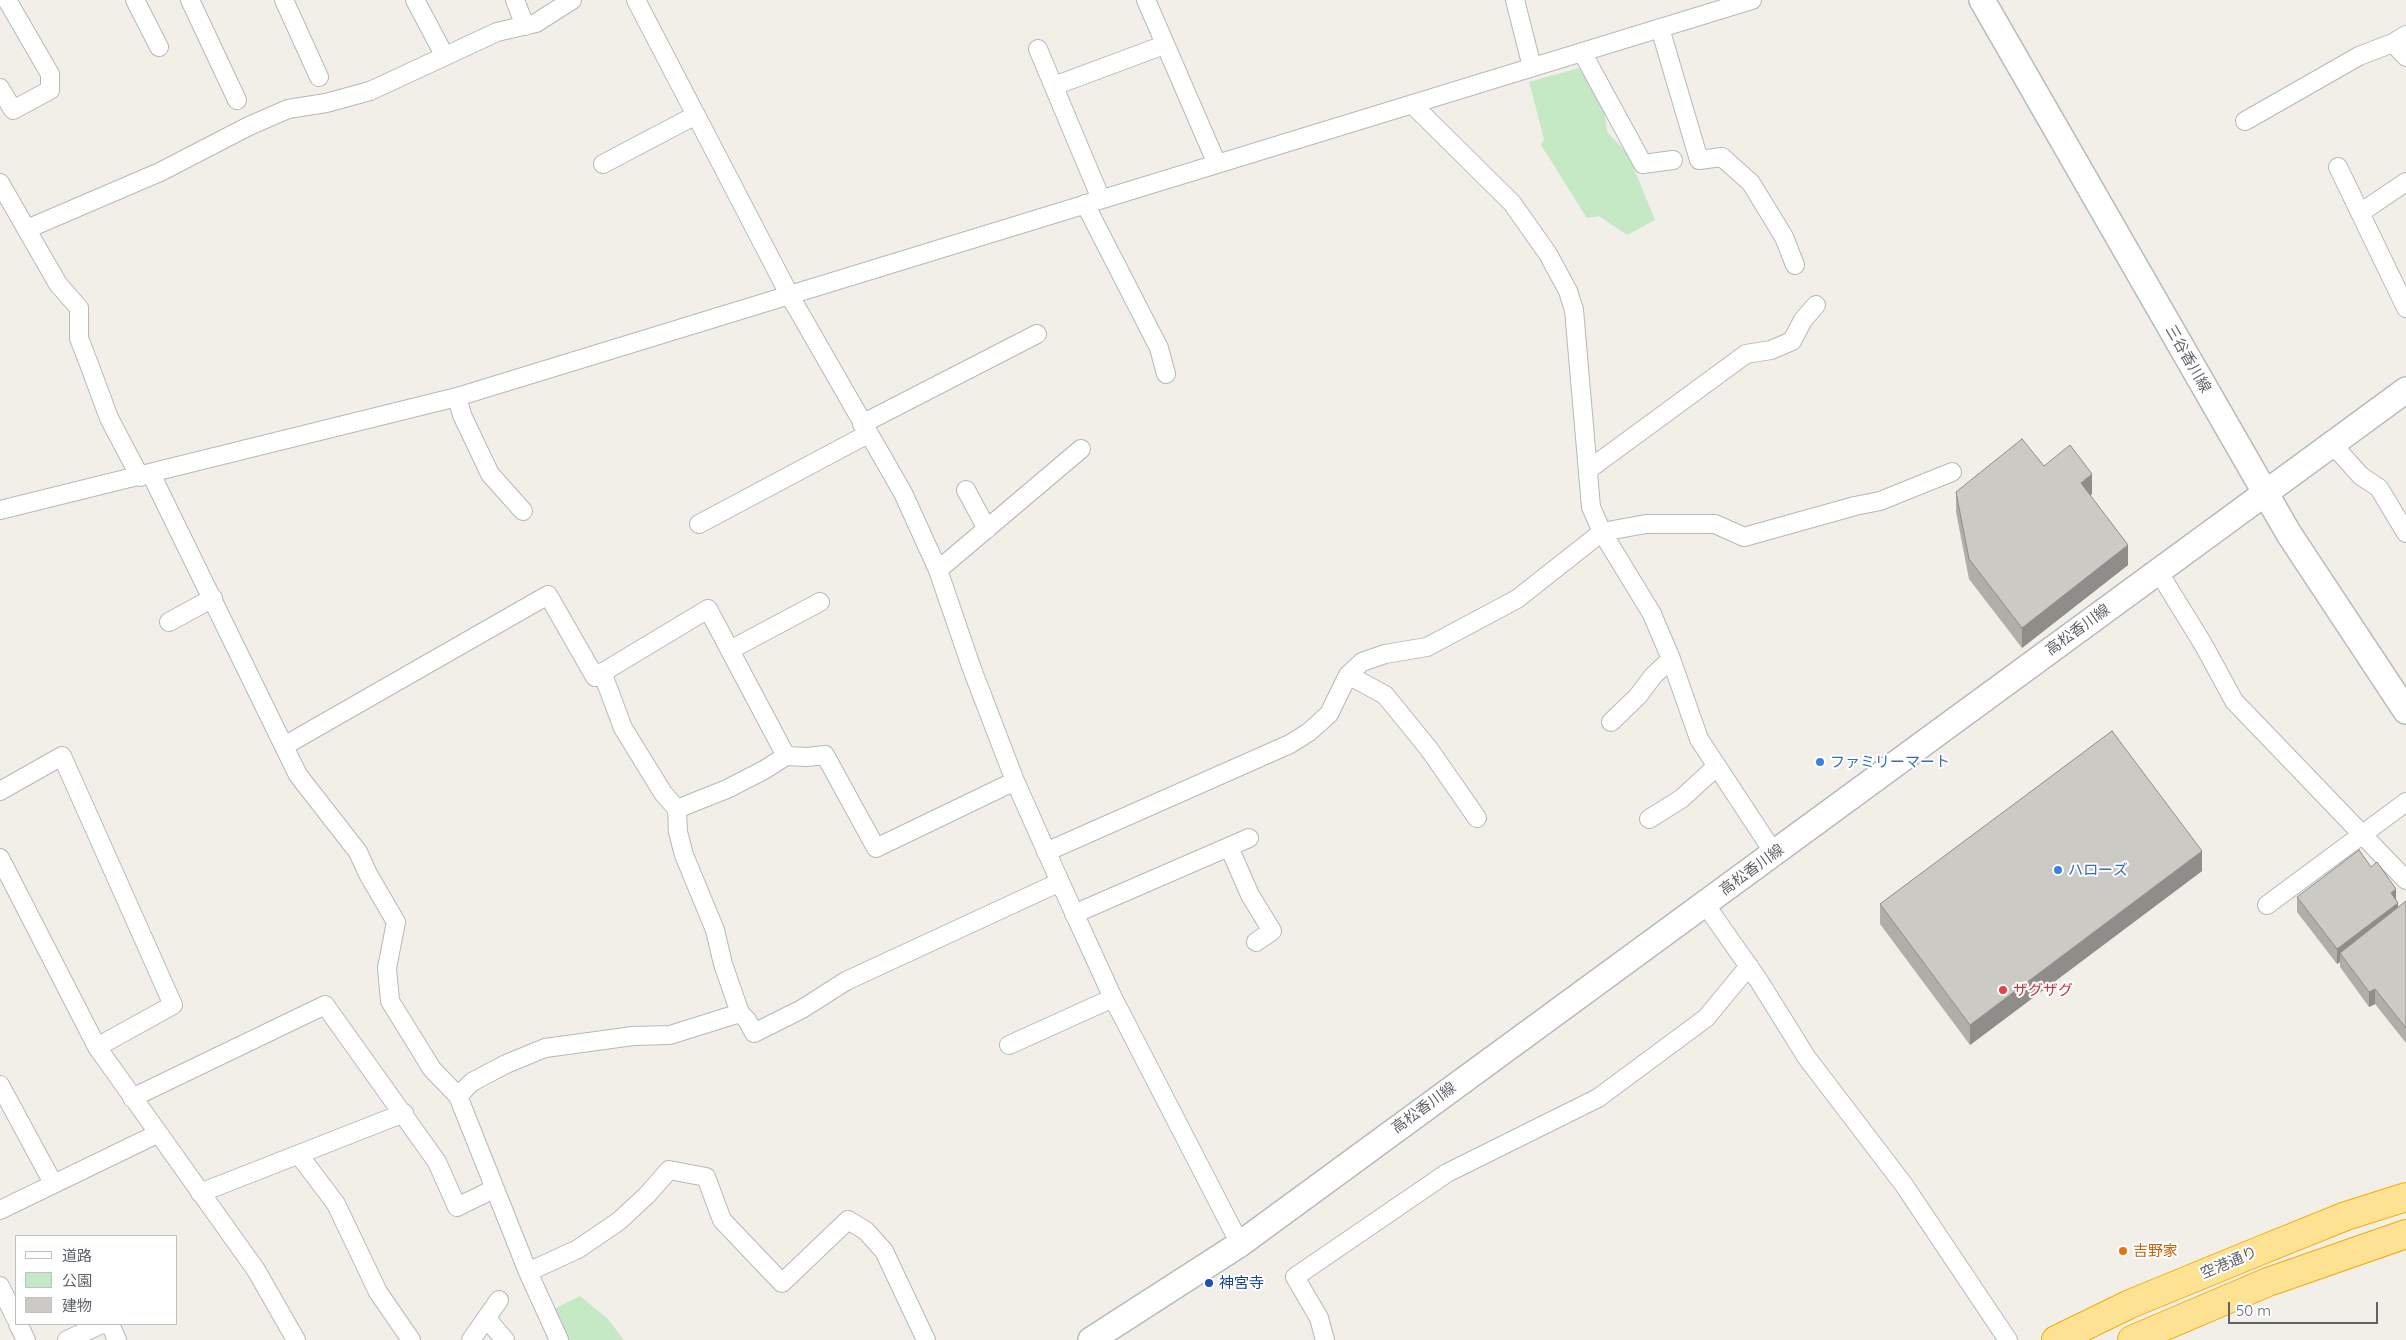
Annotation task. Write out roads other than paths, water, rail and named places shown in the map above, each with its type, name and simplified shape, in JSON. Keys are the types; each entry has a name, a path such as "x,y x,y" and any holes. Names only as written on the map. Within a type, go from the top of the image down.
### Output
{"highway":[{"name":"空港通り","path":"2056,1340 2130,1304 2346,1216 2406,1196"},
{"path":"2132,1340 2268,1282 2406,1234"}],"main road":[{"name":"三谷香川線","path":"1982,0 2288,534 2406,711"},
{"name":"高松香川線","path":"1091,1340 1240,1244 2406,390"}],"street":[{"path":"0,88 13,110 50,90 50,74 7,0"},
{"path":"135,0 159,47"},
{"path":"190,0 237,100"},
{"path":"284,0 319,77"},
{"path":"415,0 440,47"},
{"path":"515,0 525,26"},
{"path":"27,229 160,172 249,126 288,109 370,91 497,32 536,23 572,0"},
{"path":"636,0 790,296 903,493 938,570 972,669 1015,781 1046,852 1113,998 1240,1244"},
{"path":"1515,0 1532,67"},
{"path":"0,510 145,476 457,397 1752,0"},
{"path":"1148,1 1164,44 1217,164"},
{"path":"1660,28 1699,160 1722,157 1751,183 1784,237 1795,265"},
{"path":"2245,121 2359,56 2399,39 2406,57"},
{"path":"1054,86 1164,44"},
{"path":"1038,49 1054,86 1093,202 1159,348 1166,374"},
{"path":"1582,52 1643,164 1673,160"},
{"path":"1412,104 1512,203 1548,254 1568,291 1574,310 1591,507 1602,532 1652,614 1671,659 1699,740 1774,853"},
{"path":"603,164 696,115"},
{"path":"2338,167 2406,307"},
{"path":"2360,213 2406,182"},
{"path":"0,183 58,284 79,308 80,338 109,418 145,476 213,598 298,776 358,852 368,874 396,922 387,968 390,1001 432,1069 458,1096 528,1272 559,1340"},
{"path":"1588,470 1746,354 1771,350 1792,341 1803,320 1816,305"},
{"path":"699,524 1037,334"},
{"path":"457,397 462,415 490,474 523,511"},
{"path":"2333,445 2361,476 2379,488 2406,534"},
{"path":"938,570 1081,449"},
{"path":"1046,852 1290,744 1309,732 1329,714 1348,675 1362,662 1385,654 1427,647 1517,599 1602,532 1646,524 1715,524 1744,537 1855,506 1880,501 1952,472"},
{"path":"966,490 987,529"},
{"path":"2158,571 2203,644 2234,700 2406,880"},
{"path":"284,746 548,595 595,677 708,609 786,756"},
{"path":"169,622 213,598"},
{"path":"730,650 820,602"},
{"path":"1611,722 1638,696 1653,676 1671,659"},
{"path":"602,672 623,728 663,793 678,810 678,832 684,855 715,930 723,964 740,1013 747,1020 754,1033 802,1009 846,981 1060,882"},
{"path":"1348,675 1385,695 1429,749 1477,818"},
{"path":"678,810 727,789 786,756 807,757 825,755 876,848 1015,781"},
{"path":"0,791 62,756 173,1005 97,1047"},
{"path":"1649,818 1681,799 1716,767"},
{"path":"2267,905 2406,802"},
{"path":"1074,914 1248,838"},
{"path":"1229,847 1250,895 1272,930 1256,942"},
{"path":"0,858 97,1047 157,1134 256,1270 296,1340"},
{"path":"1705,904 1749,966 1807,1058 1904,1185 2008,1340"},
{"path":"1325,1340 1319,1318 1295,1277 1447,1173 1598,1098 1706,1018 1749,966"},
{"path":"1009,1045 1113,998"},
{"path":"132,1098 325,1005 404,1113 437,1162 457,1206 494,1189"},
{"path":"458,1096 472,1082 506,1064 545,1048 633,1036 670,1035 740,1013"},
{"path":"0,1085 53,1183"},
{"path":"200,1193 404,1113"},
{"path":"0,1210 157,1134"},
{"path":"298,1155 336,1204 378,1292 411,1340"},
{"path":"528,1272 578,1248 619,1221 647,1195 669,1170 706,1176 722,1220 782,1283 848,1220 866,1231 884,1251 926,1340"},
{"path":"0,1286 15,1317"},
{"path":"471,1340 499,1300"},
{"path":"486,1318 505,1340"},
{"path":"18,1325 26,1340"},
{"path":"67,1340 100,1325"},
{"path":"110,1325 117,1340"}],"place":[{"name":"ファミリーマート","path":"1820,762"},
{"name":"ハローズ","path":"2058,870"},
{"name":"ザグザグ","path":"2003,990"},
{"name":"吉野家","path":"2123,1251"},
{"name":"神宮寺","path":"1209,1283"}]}
